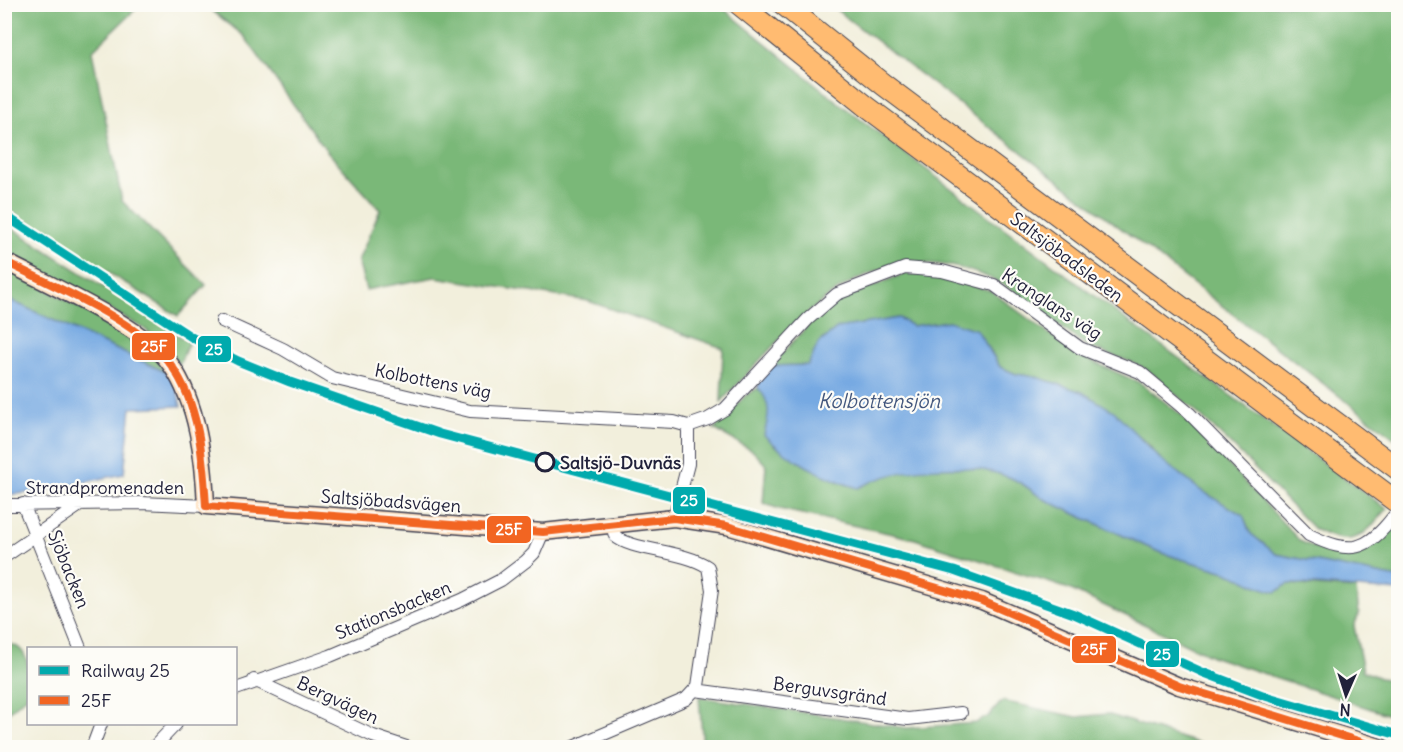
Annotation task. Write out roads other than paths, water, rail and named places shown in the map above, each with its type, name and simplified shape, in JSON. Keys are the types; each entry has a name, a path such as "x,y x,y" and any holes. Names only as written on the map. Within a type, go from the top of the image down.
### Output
{"highway":[{"name":"Saltsjöbadsleden","path":"739,4 876,114 1396,510"},
{"name":"Saltsjöbadsleden","path":"783,4 921,113 1398,469"}],"street":[{"path":"4,261 139,334 171,363 184,386 192,409 203,468 206,506"},
{"name":"Kranglans väg","path":"688,426 708,419 725,409 808,319 837,294 905,268 942,271 994,285 1080,348 1140,372 1189,413 1309,535 1331,545 1355,547 1376,539 1396,510"},
{"name":"Kolbottens väg","path":"222,321 283,349 332,378 470,411 607,417 674,422 688,426"},
{"path":"674,518 688,464 688,426"},
{"name":"Strandpromenaden","path":"4,505 142,503 206,506"},
{"name":"Sjöbacken","path":"23,504 80,647"},
{"path":"4,557 80,505"},
{"name":"Saltsjöbadsvägen","path":"206,506 543,532 674,518 727,526 982,601 1179,686 1383,747"},
{"path":"571,747 686,699 698,686 712,590 708,567 690,557 625,543 615,536 612,525"},
{"name":"Stationsbacken","path":"237,688 254,680 330,656 462,600 501,580 526,561 534,553 543,532"},
{"name":"Bergvägen","path":"254,680 373,736 409,747"},
{"name":"Berguvsgränd","path":"695,690 908,719 961,713"},
{"path":"92,747 100,725"},
{"path":"153,747 174,725"}],"water":[{"path":"5,298 174,376 181,406 131,408 124,474 38,492 5,495"},
{"name":"Kolbottensjön","path":"899,318 912,326 949,321 977,330 1000,367 1016,374 1036,377 1082,392 1115,412 1160,459 1200,490 1243,515 1250,533 1276,554 1398,578 1398,591 1287,584 1277,592 1270,591 1226,572 1150,548 1044,499 1021,483 1003,475 983,470 939,468 895,474 858,488 808,467 784,452 764,435 768,410 766,399 758,388 759,379 771,366 808,365 818,344 838,328"}],"rail line":[{"name":"25","path":"4,215 193,338 238,361 290,382 440,434 954,571 1074,614 1202,672 1265,696 1398,735"}],"place":[{"name":"Saltsjö-Duvnäs","path":"545,462"}]}
